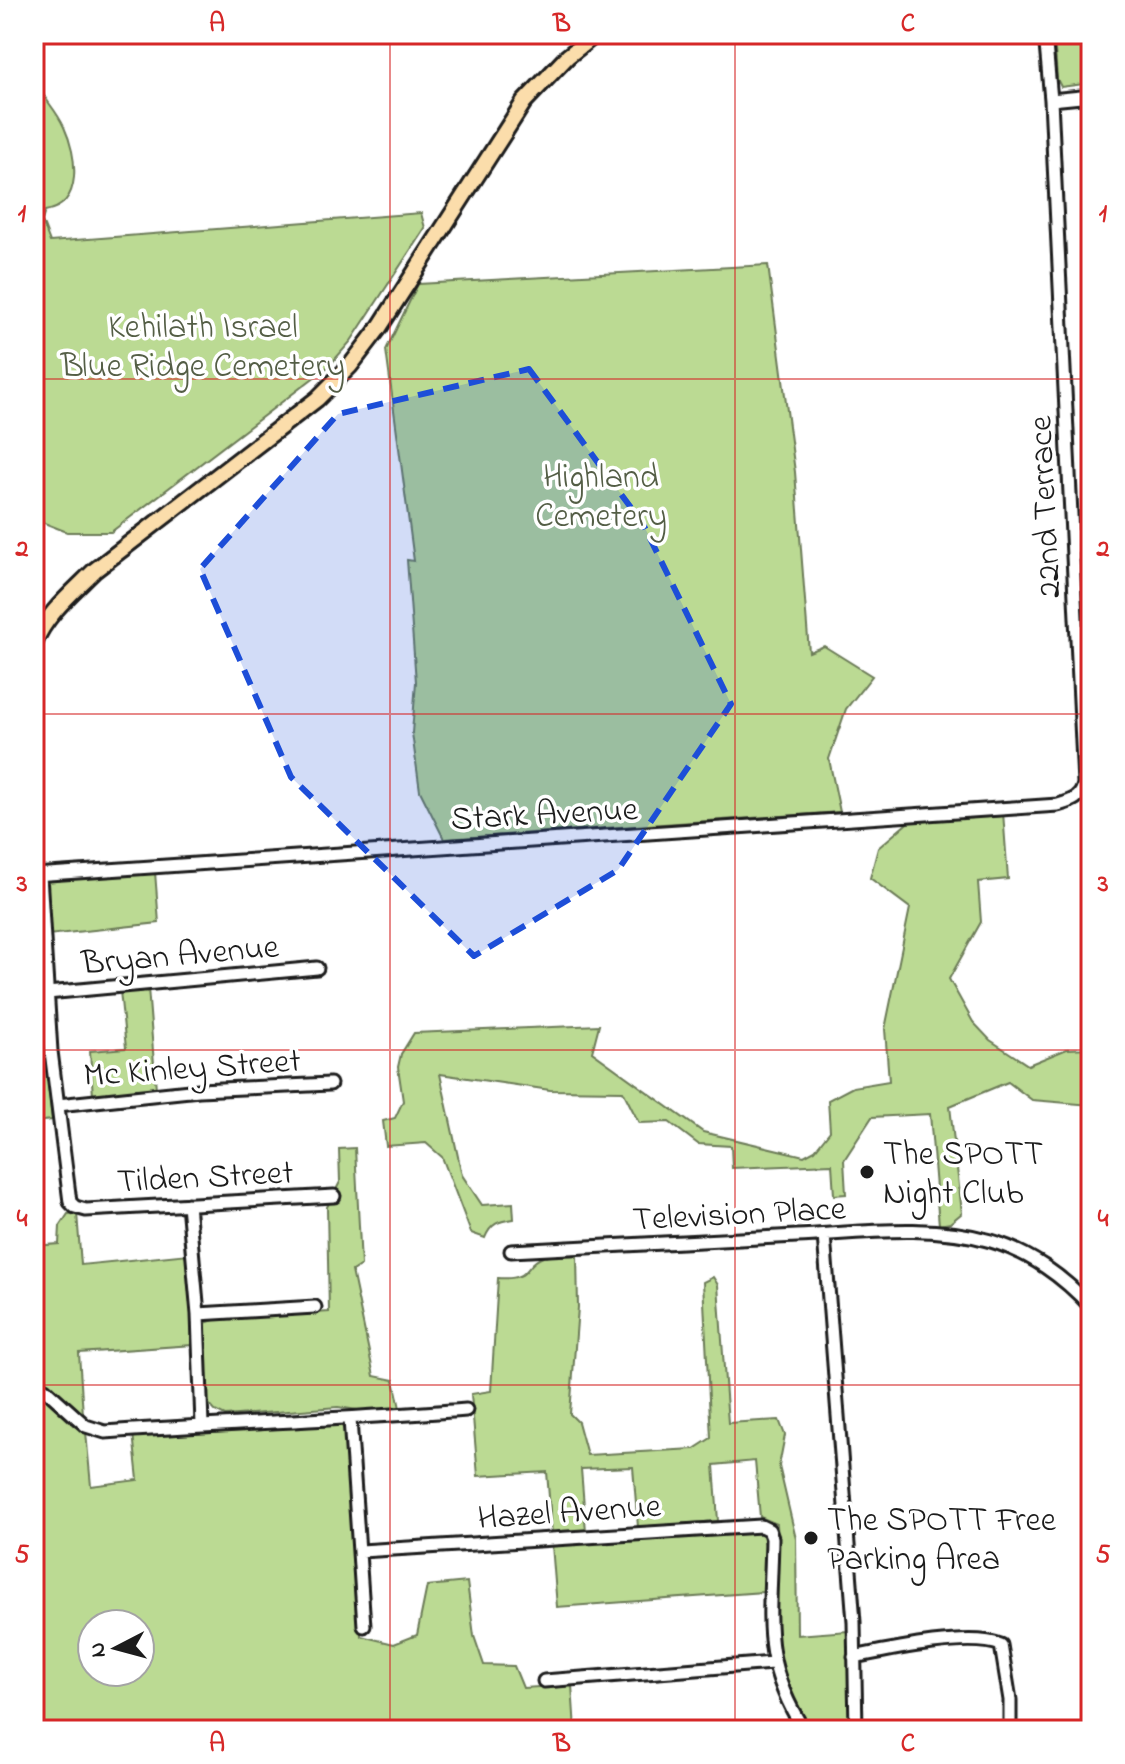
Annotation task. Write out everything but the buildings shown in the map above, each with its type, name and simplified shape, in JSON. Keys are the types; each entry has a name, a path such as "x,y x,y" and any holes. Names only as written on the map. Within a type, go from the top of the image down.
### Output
{"main road":[{"path":"36,638 67,597 95,570 317,399 350,366 379,328 524,102 568,56 596,34"}],"street":[{"name":"22nd Terrace","path":"1045,34 1056,190 1084,784 1083,791 1075,800 1058,805"},
{"path":"1051,100 1091,96"},
{"path":"34,616 36,638"},
{"name":"Stark Avenue","path":"37,875 1058,805"},
{"path":"37,875 58,1105"},
{"name":"Bryan Avenue","path":"47,993 317,968"},
{"name":"Mc Kinley Street","path":"58,1105 199,1090 330,1084"},
{"name":"Tilden Street","path":"58,1105 67,1194 70,1202 79,1208 334,1196"},
{"path":"188,1204 198,1314 202,1425"},
{"name":"Television Place","path":"511,1251 928,1231 964,1234 1020,1252 1046,1267 1091,1307"},
{"path":"824,1235 854,1657 856,1730"},
{"path":"198,1314 315,1307"},
{"path":"34,1385 45,1389 86,1426 105,1432 466,1410"},
{"path":"350,1419 364,1626"},
{"name":"Hazel Avenue","path":"361,1551 761,1526 769,1530 772,1541 768,1633 773,1663"},
{"path":"854,1657 925,1644 995,1642 1001,1645 1010,1700 1010,1730"},
{"path":"544,1681 773,1663 784,1694 804,1730"}],"highlighted area":[{"path":"529,369 643,524 731,704 618,870 474,956 291,777 200,569 338,414"}],"green space":[{"path":"1054,34 1091,34 1091,83 1061,87 1057,79"},
{"name":"Kehilath Israel Blue Ridge Cemetery","path":"34,79 64,127 74,164 72,189 66,199 58,207 45,211 42,221 50,242 421,213 425,228 351,341 329,366 111,532 67,532 34,519"},
{"name":"Highland Cemetery","path":"768,265 795,472 809,652 824,646 872,676 846,709 829,759 840,812 444,839 420,791 412,733 416,682 407,560 414,561 386,350 418,284"},
{"path":"1003,812 1008,879 978,882 981,922 949,979 973,1022 990,1040 1028,1065 1067,1049 1091,1048 1091,1105 1032,1100 1008,1082 950,1106 962,1213 950,1223 939,1225 930,1114 872,1117 844,1160 846,1194 834,1195 832,1164 732,1168 731,1146 698,1144 669,1122 639,1123 623,1091 550,1090 440,1074 462,1175 482,1205 513,1203 514,1219 496,1224 485,1238 471,1233 442,1157 426,1143 386,1146 383,1121 395,1118 403,1101 398,1067 401,1054 414,1033 599,1025 592,1052 703,1132 804,1156 815,1150 830,1131 828,1100 853,1087 889,1081 885,1029 910,908 870,878 878,848 912,819"},
{"path":"155,872 159,923 48,935 45,886 48,881"},
{"path":"148,988 156,1089 93,1096 90,1051 126,1048 120,991"},
{"path":"34,999 40,1005 52,1120 34,1122"},
{"path":"355,1148 361,1265 352,1271 374,1376 394,1380 400,1408 364,1411 338,1407 225,1416 215,1411 208,1403 205,1323 329,1312 327,1207 340,1182 339,1149"},
{"path":"77,1213 81,1265 188,1254 193,1345 79,1353 83,1415 55,1390 34,1379 34,1246 59,1244 60,1226 68,1214"},
{"path":"577,1255 578,1307 570,1414 578,1422 587,1455 694,1449 711,1438 703,1282 713,1277 718,1285 728,1423 779,1420 785,1435 779,1466 796,1539 797,1635 848,1631 851,1730 812,1730 795,1704 785,1679 776,1630 777,1524 760,1517 755,1461 714,1465 718,1521 638,1527 633,1467 581,1469 586,1531 552,1534 547,1472 478,1476 471,1394 491,1391 498,1278 522,1275 543,1257"},
{"path":"34,1392 39,1393 74,1426 86,1432 91,1486 138,1480 133,1433 334,1423 342,1426 346,1434 361,1636 394,1644 417,1635 427,1586 467,1582 474,1636 484,1665 514,1666 523,1688 572,1685 575,1730 34,1730"},
{"path":"757,1531 763,1535 765,1544 763,1592 557,1607 552,1545"}],"place":[{"name":"The SPOTT Night Club","path":"867,1172"},
{"name":"The SPOTT Free Parking Area","path":"811,1538"}]}
